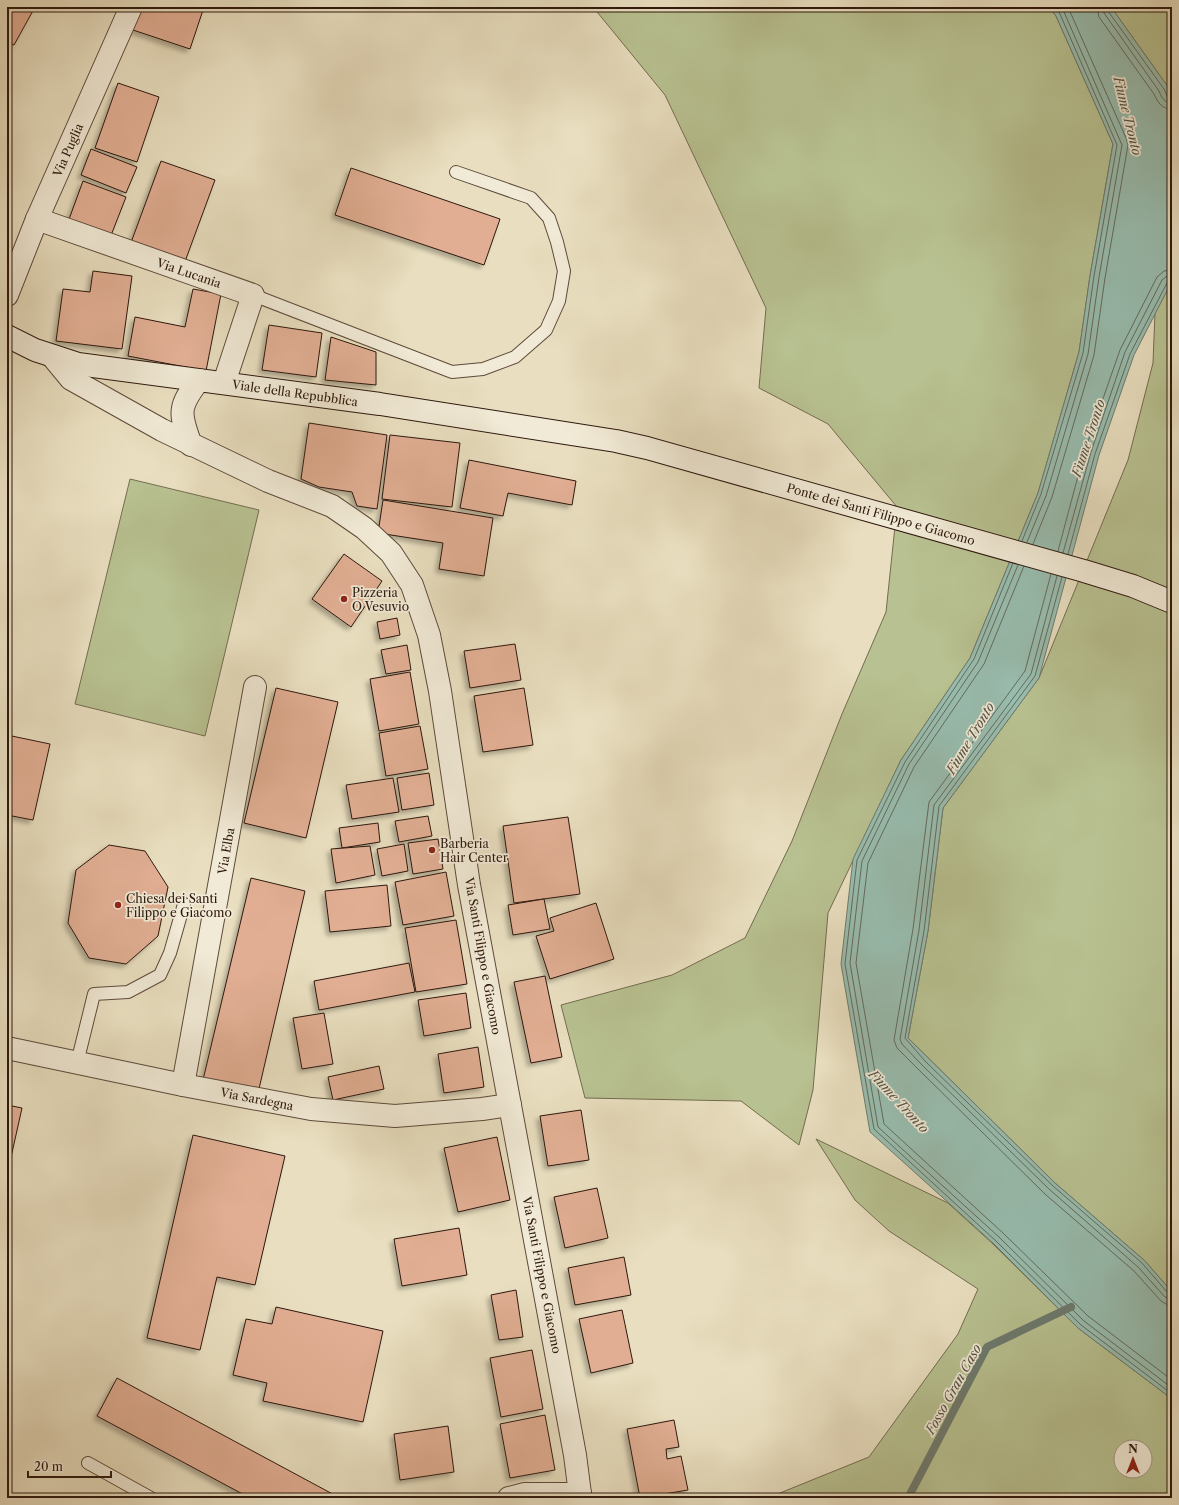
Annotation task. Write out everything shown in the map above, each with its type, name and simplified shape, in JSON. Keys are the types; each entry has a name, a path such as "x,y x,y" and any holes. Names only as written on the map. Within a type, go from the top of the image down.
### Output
{"street":[{"name":"Via Puglia","path":"7,295 37,220 131,7"},
{"name":"Via Lucania","path":"37,220 253,296"},
{"path":"224,383 253,296"},
{"name":"Viale della Repubblica","path":"7,336 52,356 78,364 380,404 587,435"},
{"name":"Via Santi Filippo e Giacomo","path":"52,356 71,379 191,445 268,481 332,506 364,528 392,553 412,585 429,635 440,691 469,885 569,1425 579,1496"},
{"path":"191,445 184,427 182,416 183,404 199,380"},
{"name":"Ponte dei Santi Filippo e Giacomo","path":"587,435 647,448 1076,569 1133,586 1172,602"},
{"name":"Via Elba","path":"183,1085 255,687"},
{"name":"Via Sardegna","path":"7,1048 183,1085 310,1109 395,1116 482,1109 510,1105"},
{"path":"509,1498 525,1494 579,1496"}],"lane":[{"path":"253,296 452,372 483,369 515,357 546,330 559,300 564,271 557,242 549,218 531,198 456,172"},
{"path":"78,1063 94,994 128,992 160,975 170,953 184,904"},
{"path":"88,1463 151,1498"}],"shaded area":[{"path":"593,7 1049,7 1056,16 1113,144 1090,276 1079,352 1038,493 970,658 901,760 828,913 813,1090 799,1145 741,1101 585,1098 561,1005 672,975 745,938 792,841 842,714 886,612 897,507 828,424 759,388 766,308 665,95"},
{"path":"1111,7 1172,7 1172,99 1168,87"},
{"path":"1172,281 1172,1292 1145,1261 1055,1183 908,1038 928,931 943,808 1039,678 1128,460 1153,363 1155,313"},
{"path":"130,479 259,510 205,736 75,704"},
{"path":"816,1139 948,1203 993,1244 1078,1328 1172,1399 1172,1498 772,1498 775,1495 869,1457 958,1334 978,1289 889,1231 855,1200"}],"water":[{"name":"Fiume Tronto","path":"1049,7 1111,7 1168,87 1172,99 1172,281 1134,355 1099,455 1039,678 943,808 928,931 908,1038 1055,1183 1145,1261 1172,1292 1172,1399 1078,1328 993,1243 870,1132 841,964 853,859 901,760 970,658 1038,493 1079,352 1090,276 1113,144 1056,16"}],"building":[{"path":"7,7 35,7 14,45 7,41"},
{"path":"141,7 204,7 190,49 133,30"},
{"path":"118,83 159,97 137,162 95,148"},
{"path":"91,149 137,167 126,193 81,175"},
{"path":"161,161 215,180 183,267 129,248"},
{"path":"351,168 500,219 484,265 335,215"},
{"path":"83,181 126,197 110,238 68,222"},
{"path":"93,271 132,276 122,349 56,341 63,289 90,292"},
{"path":"193,289 221,294 206,371 128,356 135,317 185,327"},
{"path":"269,325 322,333 316,377 262,370"},
{"path":"331,337 376,352 376,385 325,380"},
{"path":"309,423 387,435 377,509 357,506 352,492 319,487 301,479"},
{"path":"390,435 460,443 452,507 382,499"},
{"path":"469,460 576,481 572,505 508,493 503,516 460,508"},
{"path":"383,500 493,518 484,576 439,569 443,543 378,533"},
{"path":"344,554 382,581 351,627 312,599"},
{"path":"397,618 400,635 380,639 377,622"},
{"path":"515,644 521,680 470,688 464,651"},
{"path":"407,645 411,670 386,674 381,650"},
{"path":"410,672 419,724 379,731 370,679"},
{"path":"276,688 338,702 306,838 244,823"},
{"path":"524,688 533,745 483,752 474,696"},
{"path":"420,726 428,769 386,776 379,733"},
{"path":"7,735 50,744 33,820 7,815"},
{"path":"429,773 434,805 402,810 397,778"},
{"path":"393,778 399,812 352,819 346,785"},
{"path":"428,816 432,836 399,842 395,821"},
{"path":"568,817 580,894 514,903 503,826"},
{"path":"378,823 380,842 342,848 339,828"},
{"path":"438,839 443,869 413,874 408,843"},
{"path":"404,844 408,871 382,876 377,849"},
{"name":"Chiesa dei Santi Filippo e Giacomo","path":"109,845 145,851 168,887 158,936 126,964 89,958 68,923 76,870"},
{"path":"370,846 375,875 336,883 331,849"},
{"path":"446,872 454,916 403,925 395,882"},
{"path":"251,878 305,891 258,1093 203,1080"},
{"path":"387,885 391,926 330,932 325,891"},
{"path":"544,899 550,929 513,935 508,905"},
{"path":"596,903 614,959 550,979 536,936 554,931 550,918"},
{"path":"456,920 467,984 416,992 405,928"},
{"path":"409,963 415,992 319,1010 314,981"},
{"path":"545,976 562,1057 531,1063 514,982"},
{"path":"466,993 471,1028 424,1036 418,1000"},
{"path":"324,1013 333,1064 302,1069 293,1018"},
{"path":"478,1047 484,1087 444,1093 438,1054"},
{"path":"379,1066 384,1089 333,1100 328,1077"},
{"path":"7,1105 22,1108 7,1175"},
{"path":"581,1110 589,1160 548,1166 540,1116"},
{"path":"193,1135 285,1156 255,1285 217,1277 200,1350 147,1338"},
{"path":"497,1137 510,1200 458,1212 444,1148"},
{"path":"597,1188 608,1238 565,1248 554,1197"},
{"path":"459,1228 467,1275 402,1286 394,1239"},
{"path":"624,1257 631,1295 575,1305 568,1268"},
{"path":"516,1290 523,1337 499,1340 491,1295"},
{"path":"276,1307 383,1331 363,1422 263,1401 267,1383 233,1375 246,1319 272,1324"},
{"path":"622,1310 633,1363 591,1373 579,1319"},
{"path":"532,1350 543,1409 501,1417 490,1358"},
{"path":"117,1378 340,1498 250,1498 97,1416"},
{"path":"545,1415 555,1470 510,1478 500,1424"},
{"path":"674,1420 679,1447 666,1449 667,1459 681,1456 688,1490 640,1498 627,1429"},
{"path":"448,1426 454,1472 400,1480 394,1434"}],"waterway":[{"name":"Fosso Gran Caso","path":"908,1498 987,1347 1071,1307"}],"place":[{"name":"Pizzeria O Vesuvio","path":"344,599"},
{"name":"Barberia Hair Center","path":"432,850"},
{"name":"Chiesa dei Santi Filippo e Giacomo","path":"118,905"}]}
